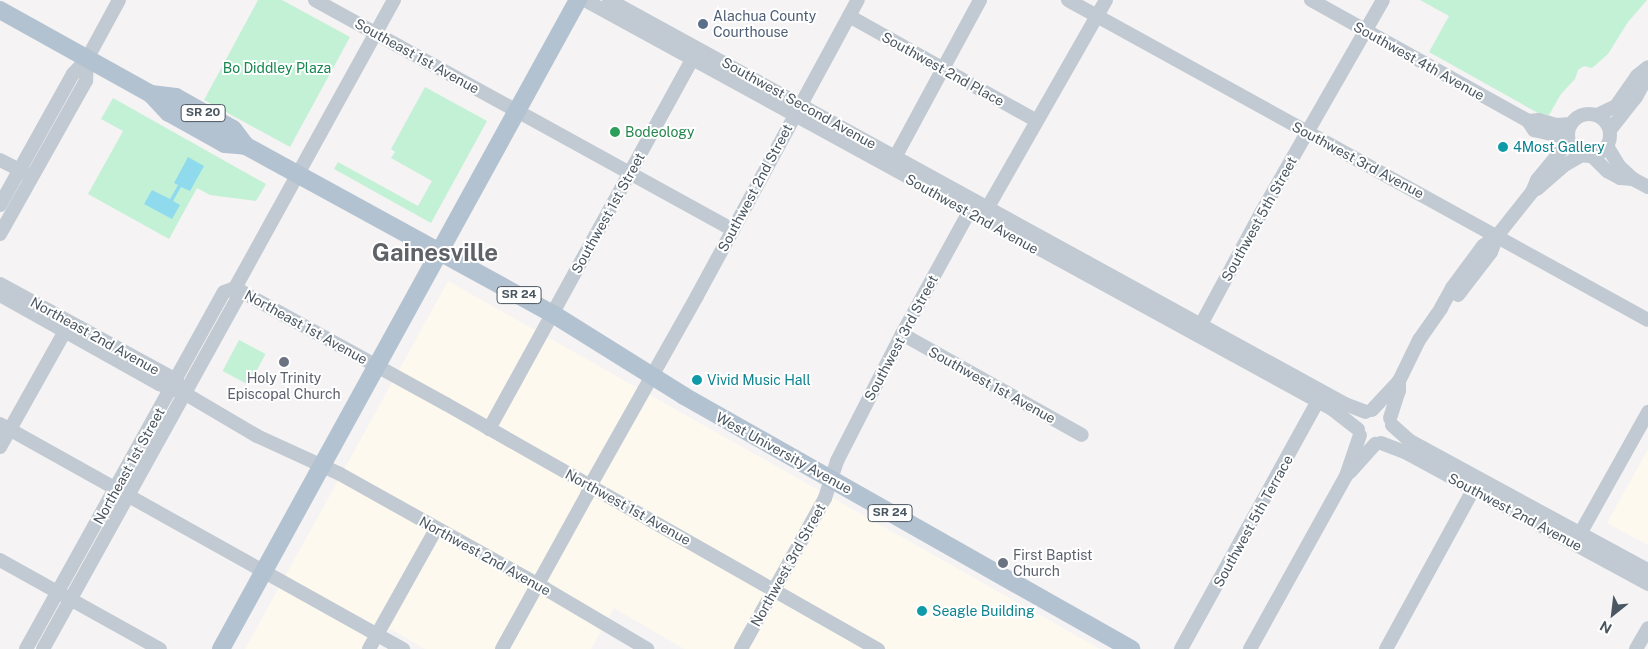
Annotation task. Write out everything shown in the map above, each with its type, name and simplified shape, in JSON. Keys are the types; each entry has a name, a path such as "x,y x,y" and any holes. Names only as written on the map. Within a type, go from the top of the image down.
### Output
{"main road":[{"path":"221,649 578,0"},
{"name":"SR 20","path":"0,10 151,94 176,98 233,129 246,146 440,252"},
{"name":"West University Avenue","path":"440,252 553,314 651,375 1131,649"}],"street":[{"path":"0,205 73,74 88,59 119,0"},
{"name":"Southeast 1st Avenue","path":"315,0 518,112"},
{"name":"Northeast 1st Street","path":"43,649 129,496 177,388 224,292 235,288 394,0"},
{"name":"Southwest 2nd Avenue","path":"585,0 889,168 978,209 1320,397 1358,411 1369,411"},
{"name":"Southwest Second Avenue","path":"609,0 896,156 978,209"},
{"name":"Southwest 2nd Street","path":"502,649 651,375 698,296 858,0"},
{"path":"889,168 980,0"},
{"name":"Southwest 3rd Avenue","path":"1068,0 1322,138 1648,320"},
{"name":"Southwest 3rd Street","path":"831,479 837,461 902,334 978,209 1037,121 1106,0"},
{"name":"Southwest 4th Avenue","path":"1311,0 1528,121 1534,130 1546,134 1569,134"},
{"name":"Southwest 5th Street","path":"1198,330 1383,0"},
{"name":"Southwest 2nd Place","path":"849,16 1037,121"},
{"path":"0,234 86,81 88,59"},
{"name":"Southwest 1st Street","path":"489,428 692,59"},
{"path":"1250,649 1346,476 1359,432 1360,419 1399,380 1419,340 1442,308 1459,294 1491,252 1497,236 1532,192 1536,180 1585,114 1597,115 1616,106 1637,76 1648,68"},
{"path":"1610,130 1638,94 1645,81 1648,68"},
{"path":"518,112 733,230"},
{"path":"1532,192 1543,186 1563,166 1603,151 1610,138 1610,130 1607,124 1597,115"},
{"path":"1569,134 1573,149 1620,178 1633,179"},
{"path":"1607,146 1616,162 1633,179 1648,187"},
{"path":"0,160 32,177"},
{"name":"Northeast 2nd Avenue","path":"0,284 67,327"},
{"name":"Northeast 1st Avenue","path":"235,288 377,366"},
{"name":"Northeast 2nd Avenue","path":"0,295 67,327 177,388 257,436 322,466"},
{"path":"0,447 5,427 67,327"},
{"name":"Southwest 1st Avenue","path":"902,334 1082,435"},
{"name":"Northwest 1st Avenue","path":"377,366 878,649"},
{"path":"1346,476 1378,444 1389,438 1391,421 1399,391 1399,380"},
{"name":"Northeast 1st Street","path":"26,649 116,489 177,388"},
{"name":"Southwest 2nd Avenue","path":"1320,397 1359,432"},
{"name":"Southwest 5th Terrace","path":"1181,649 1320,397"},
{"path":"1369,411 1382,411 1391,421"},
{"path":"1577,539 1648,412"},
{"name":"Southwest 2nd Avenue","path":"1391,421 1410,441 1477,484 1577,539 1648,584"},
{"path":"5,427 265,570 403,649"},
{"path":"1359,432 1366,442 1378,444"},
{"name":"Southwest 2nd Avenue","path":"1378,444 1405,452 1438,472 1477,484"},
{"name":"Northwest 2nd Avenue","path":"322,466 538,585 647,649"},
{"name":"Northwest 3rd Street","path":"741,649 825,498 831,479"},
{"path":"1386,649 1477,484"},
{"path":"369,649 436,529"},
{"name":"Southwest 2nd Avenue","path":"1577,539 1648,570"},
{"path":"0,560 160,649"},
{"path":"1636,649 1648,628"}],"shaded area":[{"path":"448,281 1100,649 684,649 614,608 591,649 425,649 390,629 378,649 245,649"},
{"path":"1648,449 1648,545 1607,523"}],"green space":[{"name":"Bo Diddley Plaza","path":"258,0 282,0 350,37 290,147 204,100"},
{"path":"1420,0 1647,0 1628,22 1608,54 1592,68 1584,66 1578,70 1575,79 1561,94 1549,115 1538,113 1429,52 1449,16"},
{"path":"425,87 487,121 431,223 334,169 338,162 418,206 432,181 391,158 395,152 391,149"},
{"path":"113,98 266,184 256,201 210,195 197,188 169,239 88,194 123,131 101,119"},
{"path":"239,340 265,354 249,385 223,371"}],"water":[{"path":"188,157 204,166 190,191 181,187 173,201 180,205 172,219 144,204 152,190 170,199 178,185 174,183"}],"place":[{"name":"Alachua County Courthouse","path":"703,24"},
{"name":"Bodeology","path":"615,132"},
{"name":"4Most Gallery","path":"1503,147"},
{"name":"Holy Trinity Episcopal Church","path":"284,362"},
{"name":"Vivid Music Hall","path":"697,380"},
{"name":"First Baptist Church","path":"1003,563"},
{"name":"Seagle Building","path":"922,611"}],"district":[{"name":"Gainesville","path":"435,253"}]}
